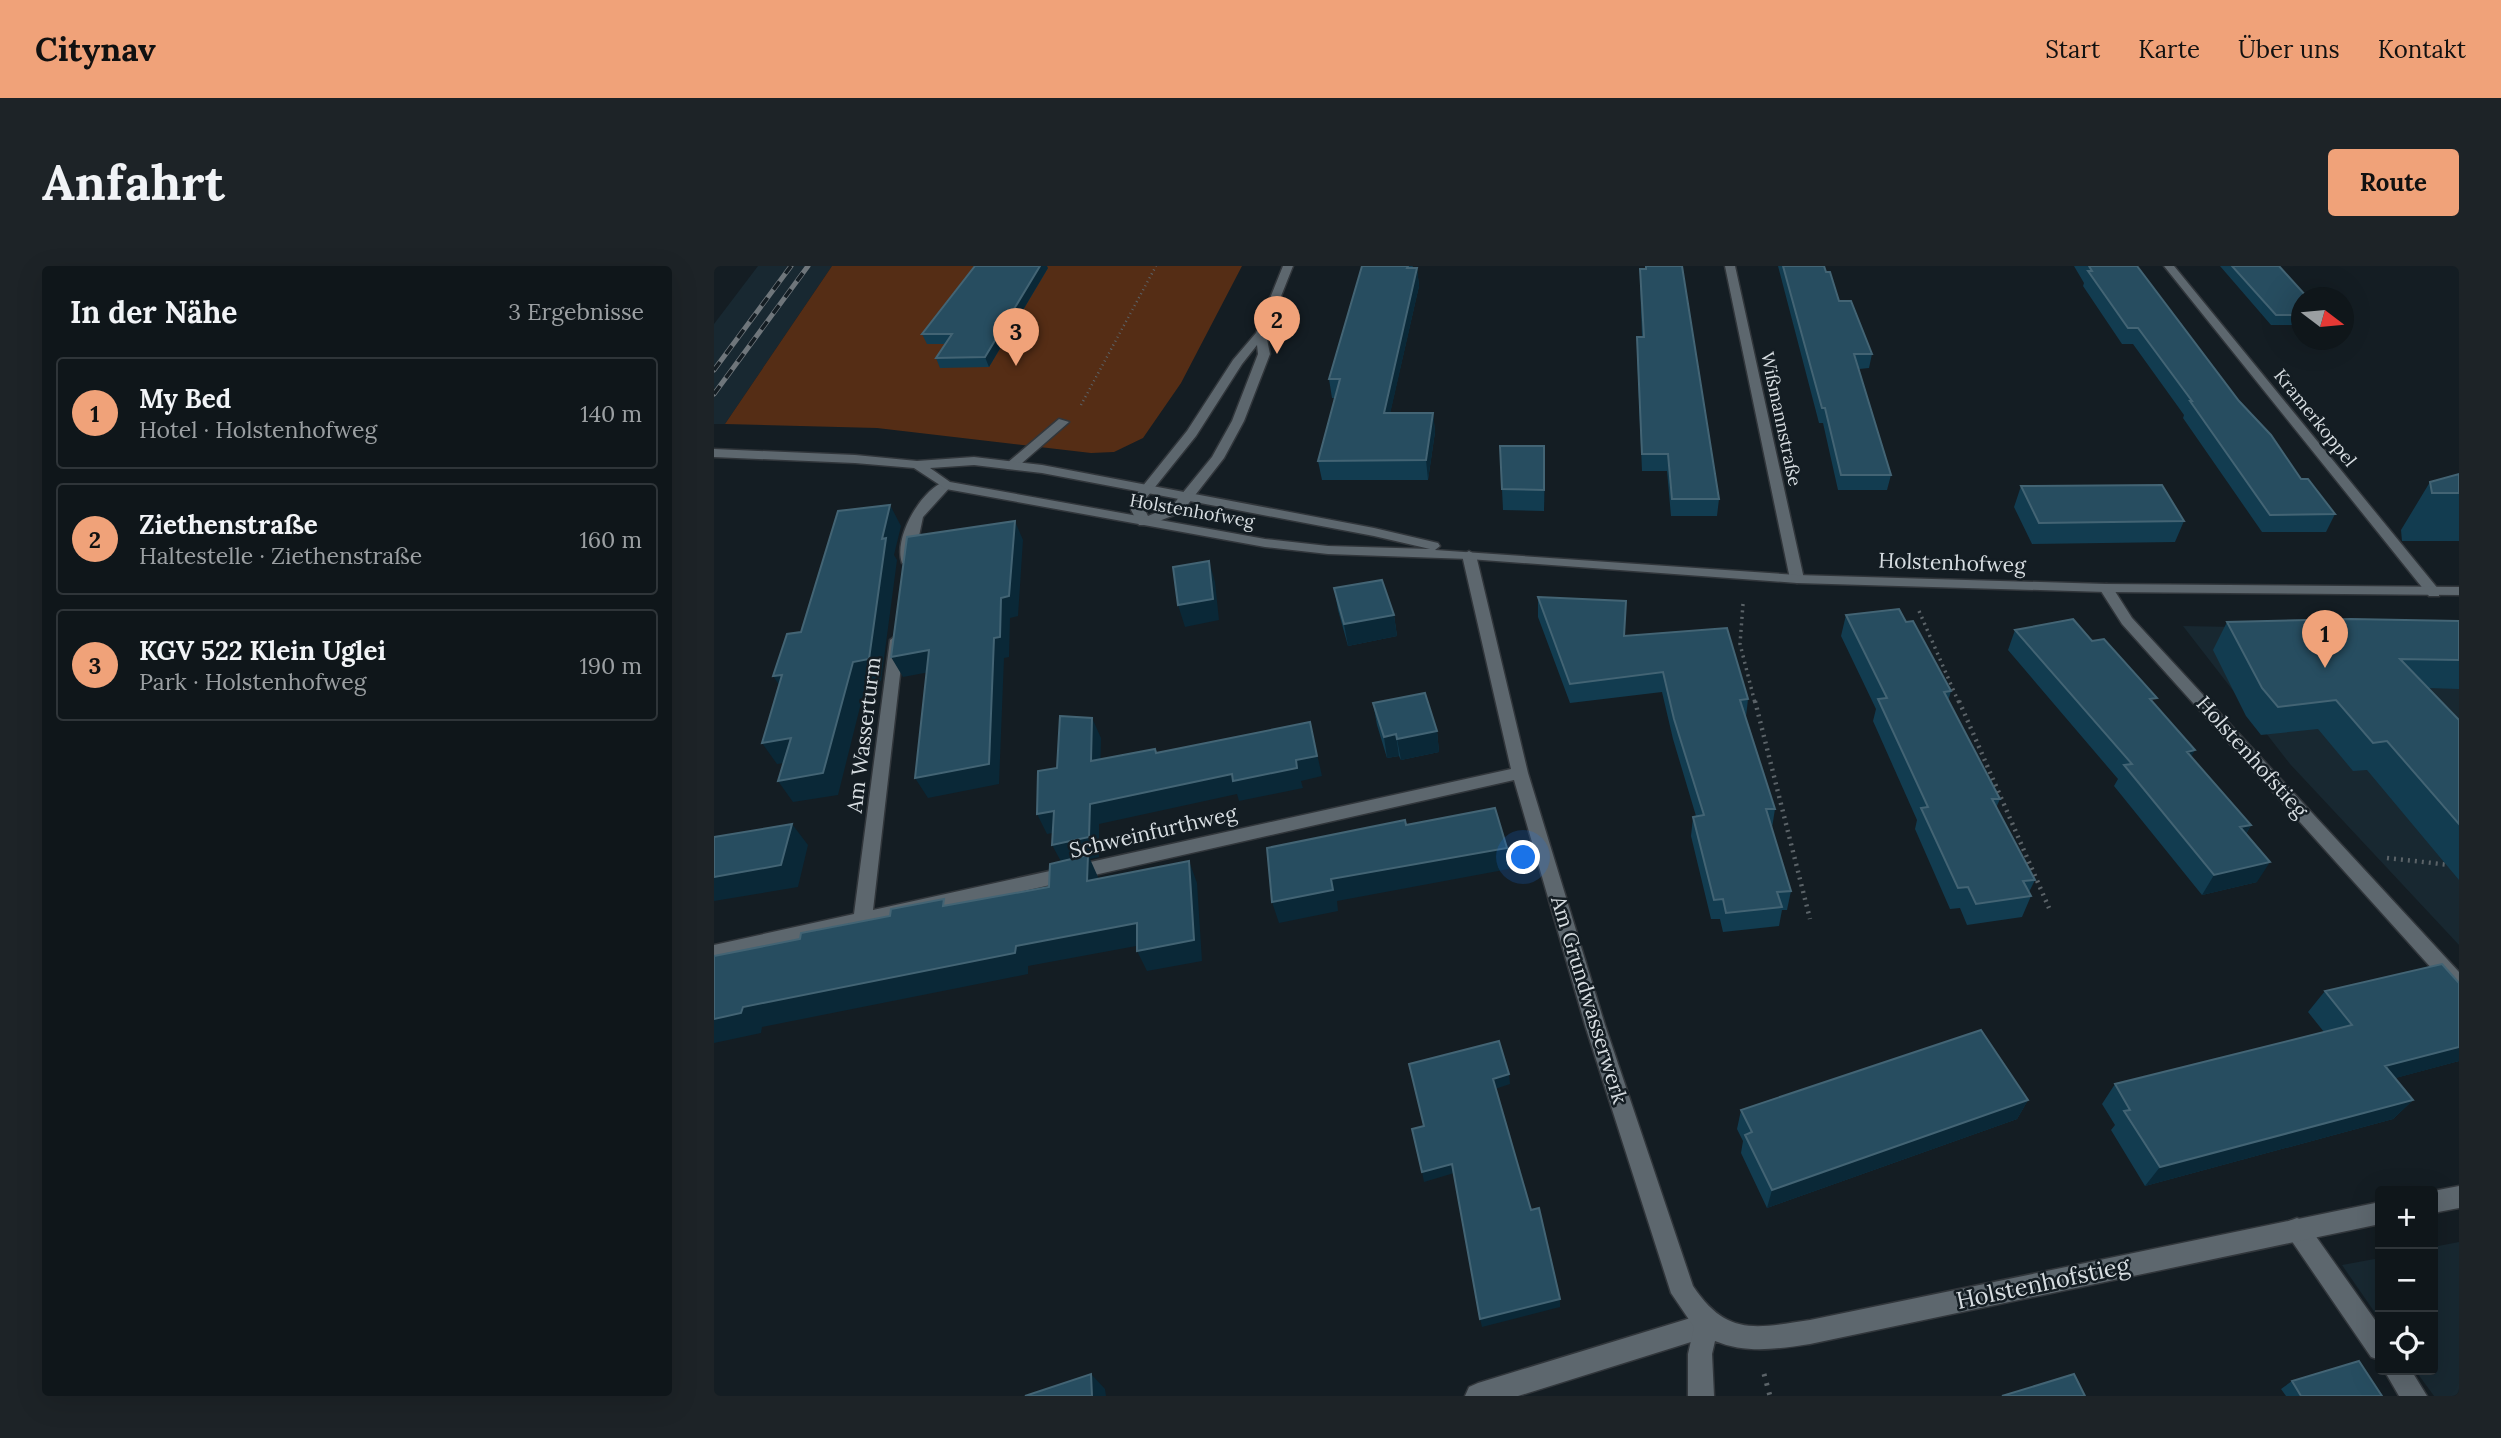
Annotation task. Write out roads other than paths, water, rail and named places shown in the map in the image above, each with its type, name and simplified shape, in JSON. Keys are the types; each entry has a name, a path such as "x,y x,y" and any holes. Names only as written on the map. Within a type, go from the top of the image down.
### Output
{"street":[{"path":"1261,334 1264,354 1238,421 1218,458 1189,496 1171,513 1144,522 1138,506 1192,433 1237,362 1261,334 1288,266"},
{"name":"Wißmannstraße","path":"1730,266 1797,579"},
{"name":"Kramerkoppel","path":"2169,266 2434,593"},
{"path":"1011,466 1063,422"},
{"name":"Holstenhofweg","path":"714,453 855,458 917,465 974,461 1149,488 1374,532 1469,555"},
{"name":"Holstenhofweg","path":"917,465 946,485 1144,522 1315,548 1469,555 1797,579 2106,588 2459,593"},
{"path":"905,578 911,523 925,502 946,485"},
{"name":"Am Grundwasserwerk","path":"1469,555 1520,773 1595,1025 1683,1293 1694,1312 1707,1325"},
{"name":"Holstenhofstieg","path":"2106,588 2127,621 2459,985"},
{"name":"Am Wasserturm","path":"862,921 899,619"},
{"name":"Schweinfurthweg","path":"714,953 1520,773"},
{"path":"2438,1201 2459,1197"},
{"name":"Holstenhofstieg","path":"1707,1325 1721,1333 1753,1339 1810,1332 2375,1214"},
{"path":"2297,1229 2375,1341"},
{"path":"1478,1396 1707,1325"},
{"path":"1701,1396 1700,1354 1707,1325"},
{"path":"2399,1375 2414,1396"}],"railway":[{"path":"714,370 791,266"},
{"path":"714,394 808,266"}],"place":[{"name":"Ziethenstraße","path":"1277,354"},
{"name":"KGV 522 Klein Uglei","path":"1016,366"},
{"name":"My Bed","path":"2325,668"}]}
